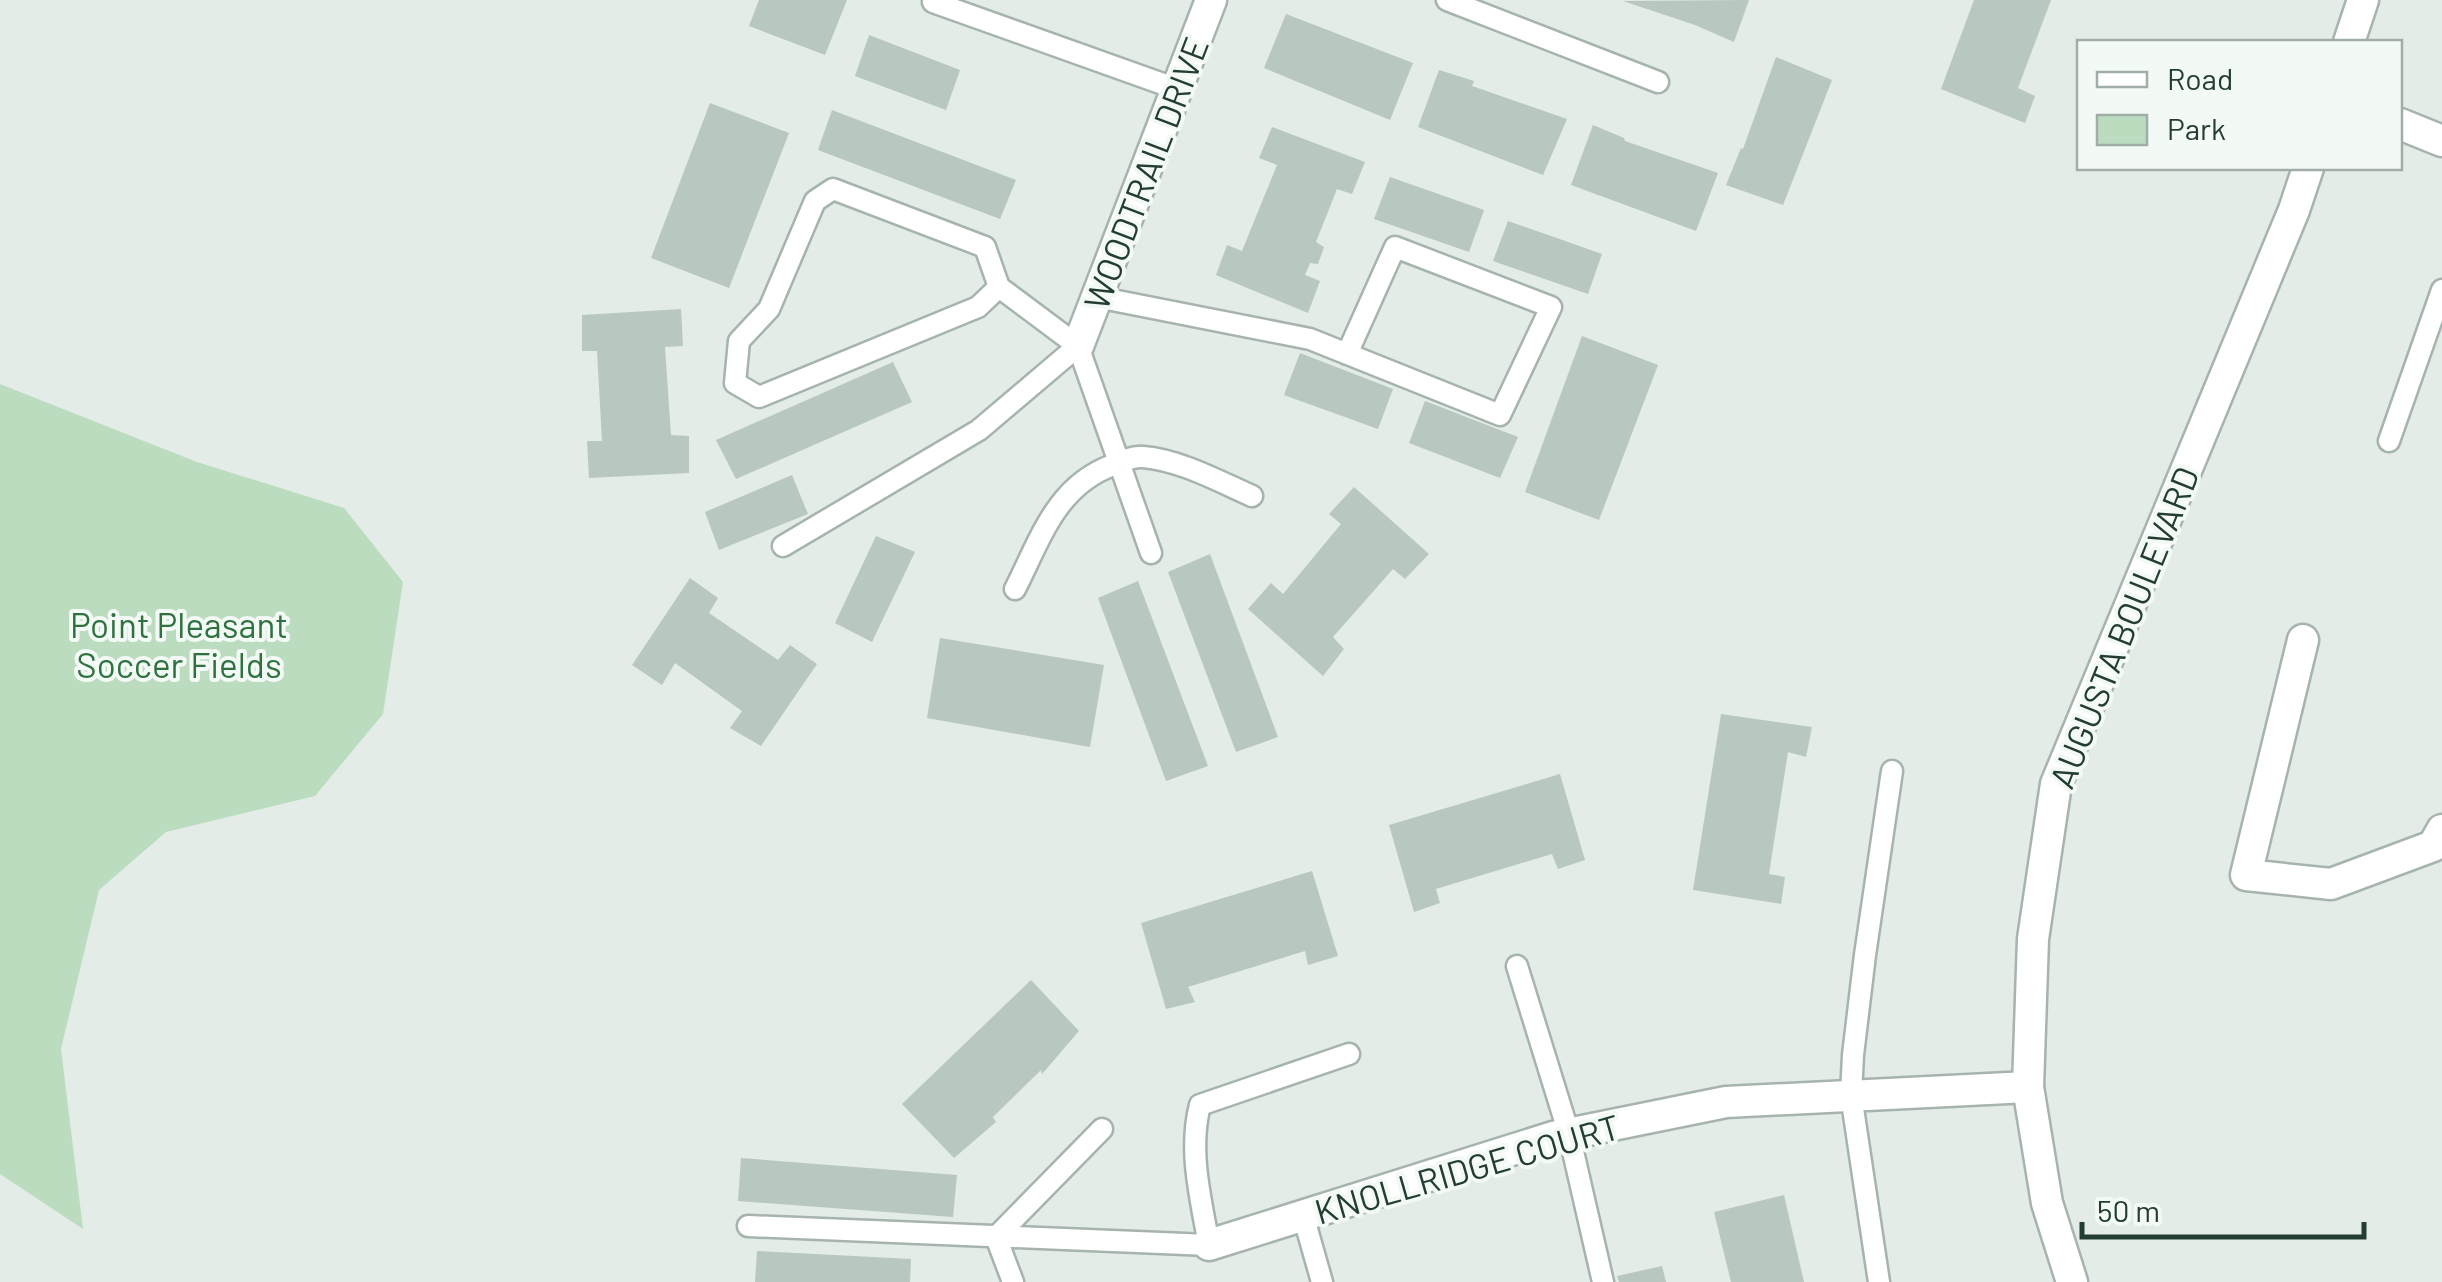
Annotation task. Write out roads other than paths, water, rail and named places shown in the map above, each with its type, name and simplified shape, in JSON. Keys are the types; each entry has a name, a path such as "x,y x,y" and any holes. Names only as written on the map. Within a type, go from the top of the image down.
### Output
{"street":[{"name":"WOODTRAIL DRIVE","path":"1078,346 1211,0"},
{"path":"2350,40 2363,0"},
{"path":"2402,125 2442,142"},
{"name":"AUGUSTA BOULEVARD","path":"2072,1282 2048,1204 2028,1087 2032,939 2056,784 2307,170"},
{"path":"2303,640 2246,875 2331,884 2434,846 2442,830"},
{"name":"KNOLLRIDGE COURT","path":"1208,1246 1553,1137 1726,1102 2028,1087"}],"lane":[{"path":"1447,0 1658,82"},
{"path":"933,2 1177,89"},
{"path":"1000,287 978,307 759,397 736,382 739,342 769,309 814,201 833,189 986,247 1000,287 1078,346 1151,553"},
{"path":"1097,297 1310,340 1500,415 1551,307 1396,247 1347,354"},
{"path":"2390,441 2442,290"},
{"path":"783,546 979,430 1078,346"},
{"path":"1015,589 1054,513 1072,488 1093,472 1138,456 1190,470 1252,496"},
{"path":"1880,1282 1851,1096 1864,956 1892,771"},
{"path":"1517,966 1569,1134 1603,1282"},
{"path":"748,1226 1208,1246 1196,1166 1200,1105 1350,1054"},
{"path":"996,1237 1102,1129"},
{"path":"1303,1215 1322,1282"},
{"path":"996,1237 1014,1282"}],"park label":[{"name":"Point Pleasant Soccer Fields","path":"179,644"}]}
